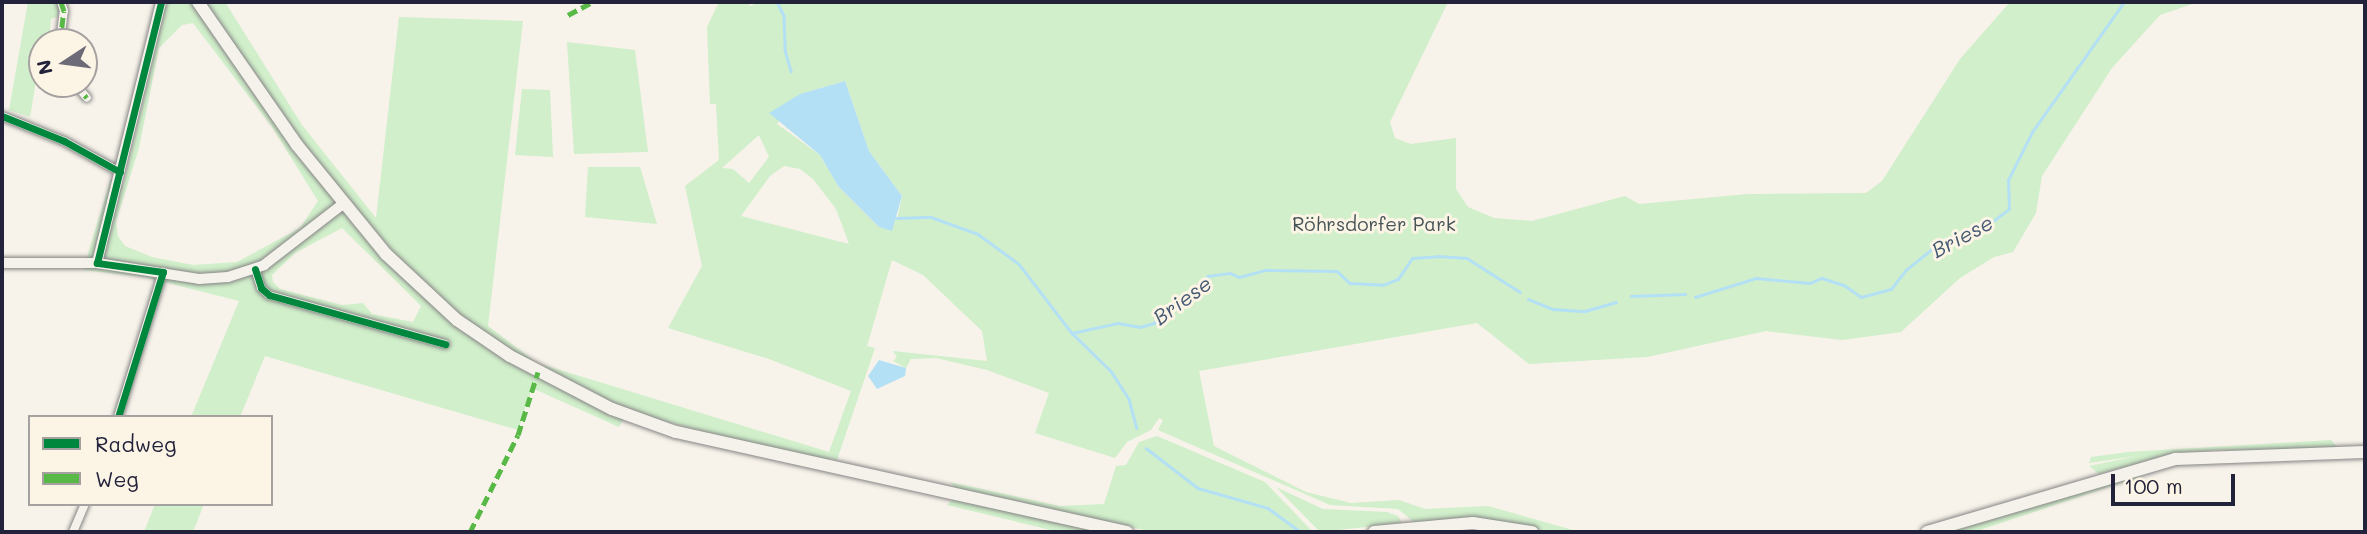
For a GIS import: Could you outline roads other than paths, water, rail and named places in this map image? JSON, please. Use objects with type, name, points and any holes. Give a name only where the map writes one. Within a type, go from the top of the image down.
[{"type":"main road","points":[[198,2],[342,204],[402,270],[467,327],[510,356],[612,409],[746,450],[1127,532]]},
{"type":"main road","points":[[1927,532],[2175,459],[2365,452]]},
{"type":"main road","points":[[1374,532],[1473,523],[1532,532]]},
{"type":"street","points":[[61,2],[64,11],[62,28]]},
{"type":"street","points":[[97,263],[161,2]]},
{"type":"street","points":[[2,116],[64,141],[120,172]]},
{"type":"street","points":[[2,263],[97,263],[213,279],[255,269],[342,204]]},
{"type":"street","points":[[255,269],[261,288],[269,295],[445,344]]},
{"type":"street","points":[[119,415],[163,272]]},
{"type":"street","points":[[74,532],[84,506]]},
{"type":"water","points":[[845,81],[869,151],[902,196],[892,231],[879,227],[838,186],[820,155],[769,113],[800,94]]},
{"type":"water","points":[[879,360],[906,368],[905,376],[877,389],[868,376]]},
{"type":"waterway","name":"Briese","points":[[777,2],[784,16],[785,50],[791,71]]},
{"type":"waterway","name":"Briese","points":[[1695,297],[1756,278],[1810,283],[1822,278],[1844,285],[1861,297],[1891,289],[1906,270],[1943,240],[1985,227],[2009,209],[2008,180],[2032,132],[2124,2]]},
{"type":"waterway","name":"Briese","points":[[896,218],[931,217],[978,234],[1019,264],[1072,333],[1118,323],[1140,327],[1154,323],[1208,276],[1230,273],[1239,277],[1266,270],[1337,271],[1350,283],[1383,285],[1398,279],[1412,258],[1438,256],[1467,258],[1520,292]]},
{"type":"waterway","name":"Briese","points":[[1631,296],[1685,294]]},
{"type":"waterway","name":"Briese","points":[[1528,299],[1553,309],[1585,311],[1616,302]]},
{"type":"waterway","points":[[1072,333],[1111,371],[1129,399],[1137,428]]},
{"type":"waterway","points":[[1146,448],[1198,488],[1268,508],[1301,532]]},
{"type":"park label","name":"Röhrsdorfer Park","points":[[1374,224]]}]
